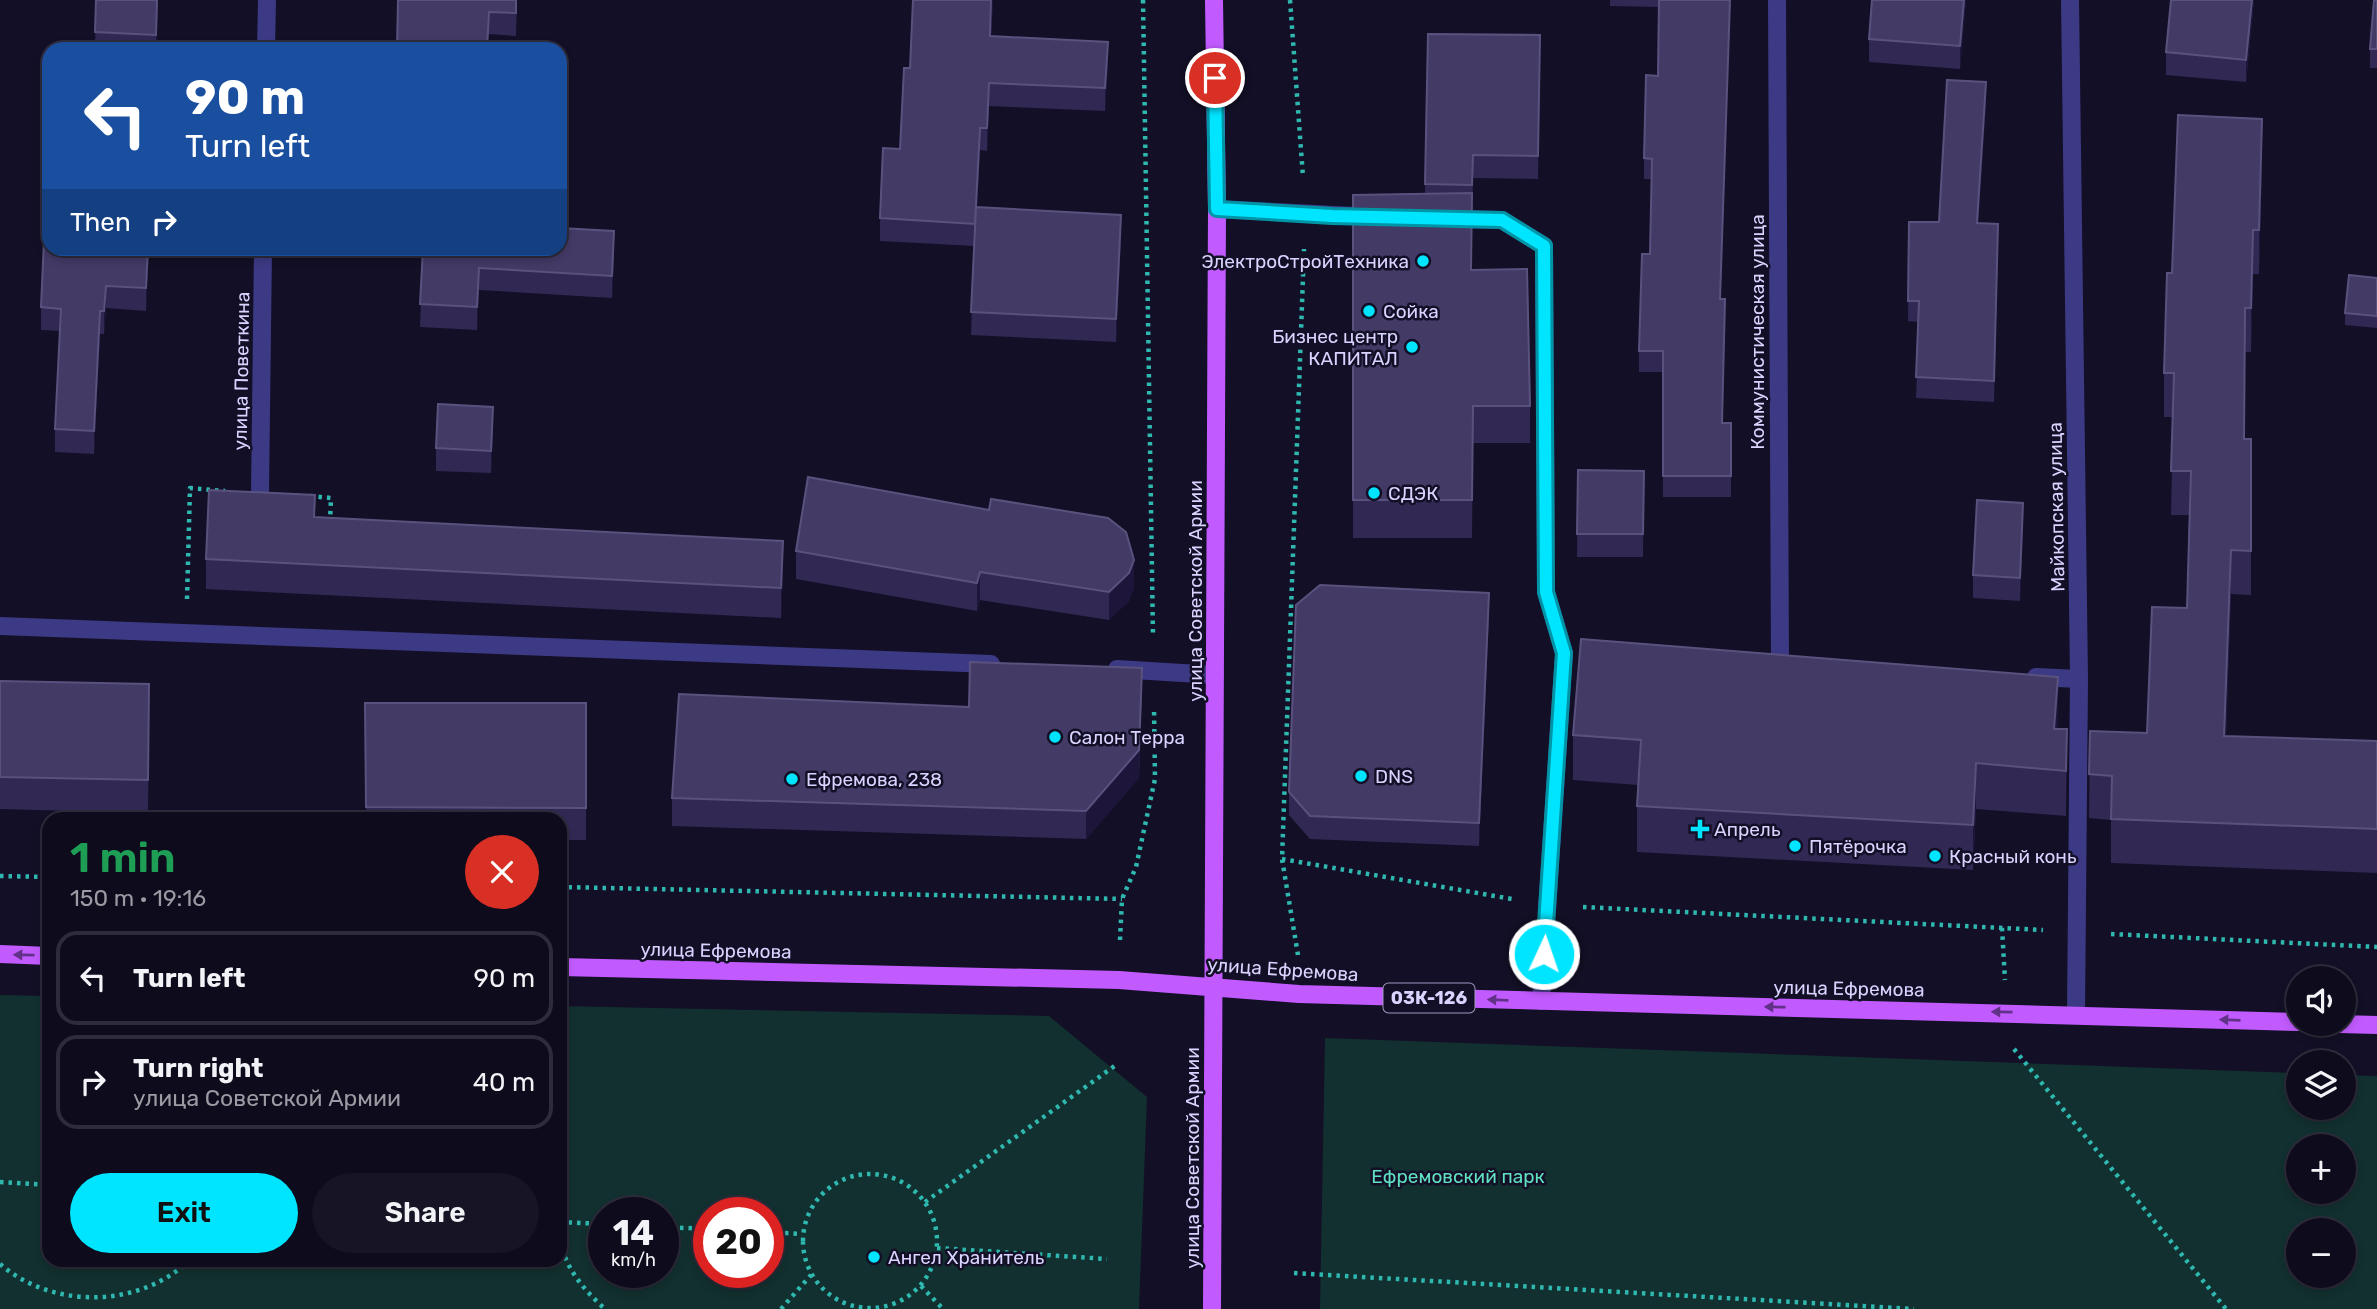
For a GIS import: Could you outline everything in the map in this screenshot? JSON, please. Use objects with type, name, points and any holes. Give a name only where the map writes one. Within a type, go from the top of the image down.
[{"type":"main road","name":"улица Советской Армии","points":[[1212,1309],[1217,209],[1214,0]]},
{"type":"main road","points":[[0,954],[42,956]]},
{"type":"main road","name":"улица Ефремова","points":[[567,967],[1214,985],[1299,994],[1541,1002],[2286,1022]]},
{"type":"main road","points":[[2356,1024],[2377,1025]]},
{"type":"street","points":[[266,42],[267,0]]},
{"type":"street","name":"Коммунистическая улица","points":[[1777,0],[1780,664]]},
{"type":"street","name":"Майкопская улица","points":[[2070,0],[2079,679],[2076,1014]]},
{"type":"street","points":[[1217,209],[1398,218]]},
{"type":"street","points":[[1424,218],[1502,220],[1544,246],[1546,592],[1571,653],[1547,905],[1541,1002]]},
{"type":"street","name":"улица Поветкина","points":[[260,493],[263,256]]},
{"type":"street","points":[[0,626],[1016,664]]},
{"type":"street","points":[[1098,668],[1215,675]]},
{"type":"street","points":[[2011,675],[2079,679]]},
{"type":"path","points":[[1120,940],[1122,899],[1136,867],[1155,779],[1143,0]]},
{"type":"path","points":[[1290,0],[1306,215],[1282,859],[1298,955]]},
{"type":"path","points":[[186,633],[190,488],[331,498],[330,525]]},
{"type":"path","points":[[1282,859],[1547,905],[2377,947]]},
{"type":"path","points":[[0,876],[42,877]]},
{"type":"path","points":[[567,887],[1122,899]]},
{"type":"path","points":[[2002,928],[2005,985]]},
{"type":"path","points":[[2007,1040],[2225,1309]]},
{"type":"path","points":[[925,1202],[1116,1065]]},
{"type":"path","points":[[864,1173],[888,1176],[909,1186],[925,1202],[935,1224],[937,1248],[932,1268],[921,1286],[905,1300],[884,1308],[863,1309],[842,1304],[825,1292],[811,1275],[803,1255],[802,1234],[809,1212],[822,1192],[841,1179],[864,1173]]},
{"type":"path","points":[[0,1182],[42,1185]]},
{"type":"path","points":[[567,1222],[588,1223]]},
{"type":"path","points":[[784,1233],[802,1234]]},
{"type":"path","points":[[937,1248],[1107,1259]]},
{"type":"path","points":[[567,1261],[570,1270],[589,1295],[605,1309]]},
{"type":"path","points":[[0,1264],[14,1277],[41,1291],[68,1300],[95,1301],[131,1294],[164,1281],[181,1267]]},
{"type":"path","points":[[1294,1273],[1913,1309]]},
{"type":"path","points":[[781,1309],[811,1275]]},
{"type":"path","points":[[921,1286],[943,1309]]},
{"type":"green space","points":[[0,995],[42,996],[42,1267],[567,1267],[567,1006],[1049,1016],[1147,1097],[1139,1309],[0,1309]]},
{"type":"green space","name":"Ефремовский парк","points":[[1325,1038],[2286,1073],[2286,1120],[2356,1120],[2356,1075],[2377,1076],[2377,1309],[1320,1309]]},
{"type":"building","points":[[96,0],[157,0],[156,35],[95,32]]},
{"type":"building","points":[[398,0],[516,0],[516,13],[489,12],[487,42],[397,42]]},
{"type":"building","points":[[913,0],[991,0],[990,36],[1108,42],[1105,88],[989,83],[987,128],[980,128],[975,224],[880,218],[883,148],[900,149],[904,68],[910,68]]},
{"type":"building","points":[[1659,0],[1730,0],[1720,299],[1725,299],[1722,423],[1731,423],[1731,476],[1663,476],[1663,351],[1639,351],[1642,254],[1650,254],[1652,159],[1644,158],[1646,75],[1658,76]]},
{"type":"building","points":[[1872,0],[1964,0],[1960,46],[1869,39]]},
{"type":"building","points":[[2171,0],[2252,0],[2246,60],[2166,52]]},
{"type":"building","points":[[2374,0],[2377,0],[2377,49],[2370,49]]},
{"type":"building","points":[[1428,34],[1540,35],[1538,156],[1473,155],[1472,185],[1425,184]]},
{"type":"building","points":[[1947,80],[1986,82],[1977,223],[1998,224],[1994,381],[1916,377],[1919,301],[1908,301],[1909,222],[1939,222]]},
{"type":"building","points":[[2178,115],[2262,119],[2259,230],[2253,230],[2251,308],[2245,308],[2244,439],[2251,439],[2251,551],[2231,550],[2224,736],[2377,741],[2377,829],[2111,819],[2112,776],[2089,774],[2090,731],[2147,733],[2152,607],[2187,608],[2191,471],[2171,471],[2174,373],[2164,373],[2167,273],[2172,273]]},
{"type":"building","name":"Бизнес центр КАПИТАЛ","points":[[1472,193],[1471,270],[1527,269],[1530,406],[1473,406],[1472,500],[1353,500],[1353,195]]},
{"type":"building","points":[[976,207],[1121,215],[1116,319],[971,312]]},
{"type":"building","points":[[567,228],[614,231],[612,276],[479,268],[477,307],[420,304],[423,256],[567,256]]},
{"type":"building","points":[[43,256],[148,256],[146,288],[106,286],[104,311],[100,311],[94,431],[55,429],[61,309],[41,307]]},
{"type":"building","points":[[2349,275],[2377,278],[2377,316],[2345,313]]},
{"type":"building","points":[[438,404],[493,407],[491,451],[436,448]]},
{"type":"building","points":[[1578,470],[1644,471],[1643,534],[1577,534]]},
{"type":"building","points":[[808,477],[989,510],[991,499],[1108,518],[1126,532],[1134,560],[1129,573],[1109,592],[980,572],[977,583],[796,551]]},
{"type":"building","points":[[209,490],[315,495],[314,517],[783,541],[781,588],[206,559]]},
{"type":"building","points":[[1977,500],[2023,503],[2020,578],[1973,575]]},
{"type":"building","points":[[1320,585],[1489,593],[1479,823],[1310,816],[1289,792],[1296,605]]},
{"type":"building","points":[[1581,639],[2058,677],[2054,729],[2067,729],[2066,771],[1976,763],[1973,825],[1637,806],[1641,740],[1573,735]]},
{"type":"building","points":[[970,662],[1142,668],[1139,750],[1086,811],[672,798],[679,694],[969,707]]},
{"type":"building","points":[[0,681],[149,684],[148,780],[0,777]]},
{"type":"building","points":[[365,703],[586,703],[586,808],[366,807]]},
{"type":"place","name":"ЭлектроСтройТехника","points":[[1423,261]]},
{"type":"place","name":"Сойка","points":[[1369,311]]},
{"type":"place","name":"Бизнес центр КАПИТАЛ","points":[[1412,347]]},
{"type":"place","name":"СДЭК","points":[[1374,493]]},
{"type":"place","name":"Салон Терра","points":[[1055,737]]},
{"type":"place","name":"DNS","points":[[1361,776]]},
{"type":"place","name":"Ефремова, 238","points":[[792,779]]},
{"type":"place","name":"Апрель","points":[[1700,829]]},
{"type":"place","name":"Пятёрочка","points":[[1795,846]]},
{"type":"place","name":"Красный конь","points":[[1935,856]]},
{"type":"place","name":"Ангел Хранитель","points":[[874,1257]]},
{"type":"route","points":[[1215,78],[1217,209],[1332,216],[1502,220],[1544,246],[1546,592],[1564,653],[1544,954]]}]
